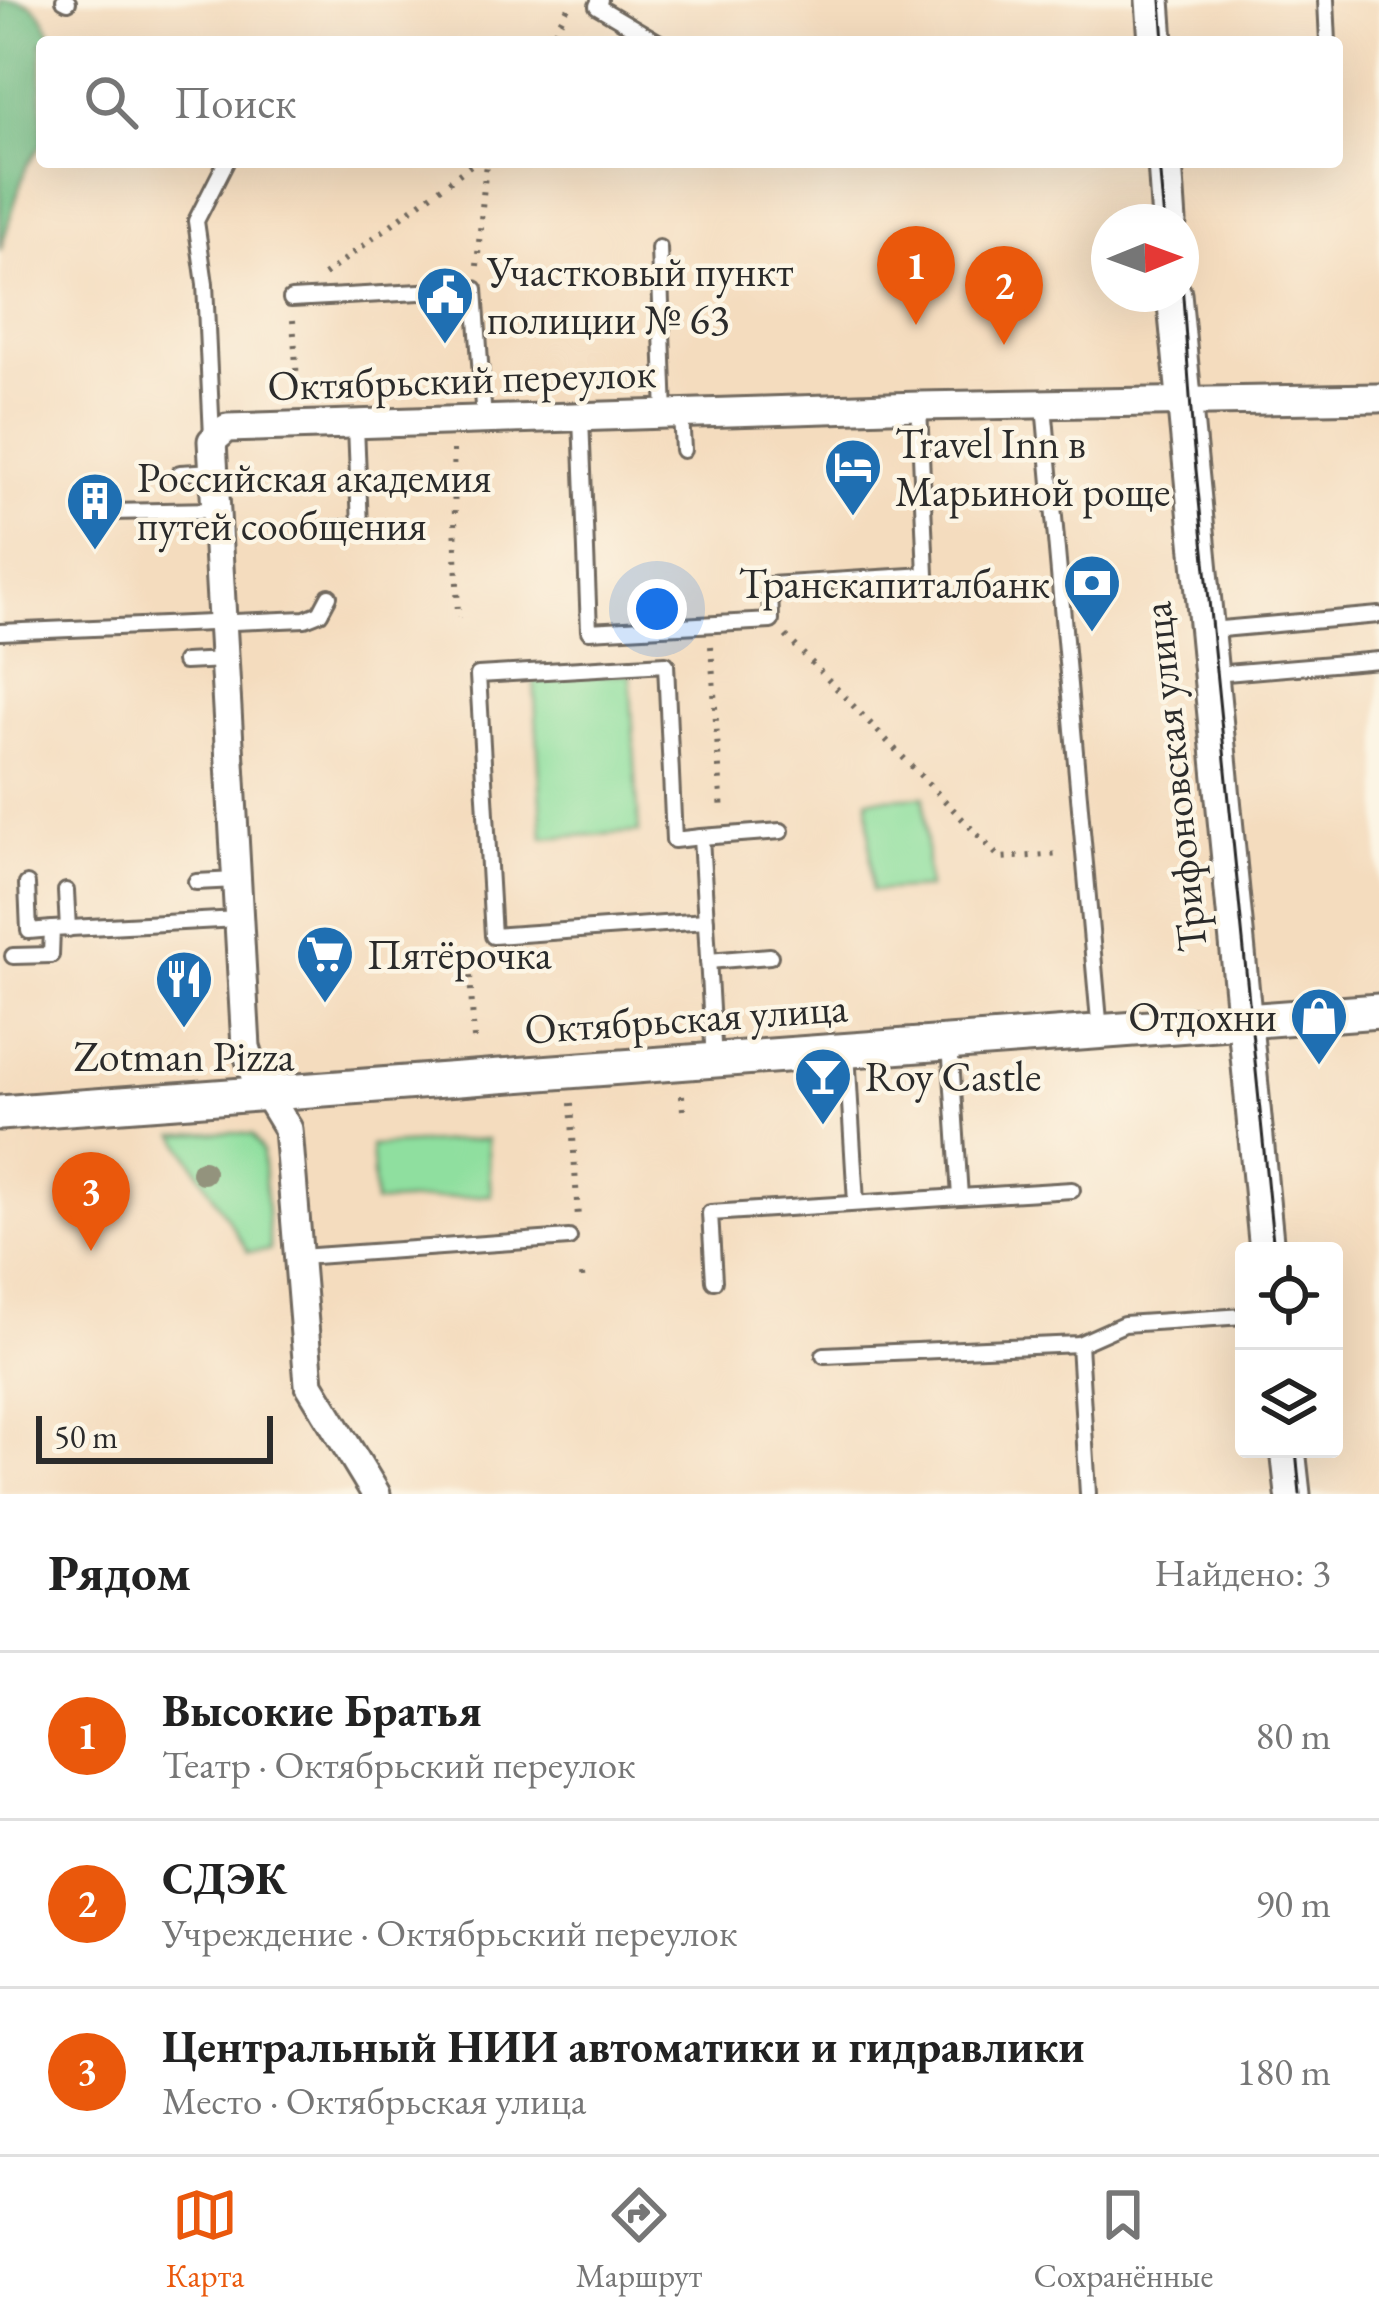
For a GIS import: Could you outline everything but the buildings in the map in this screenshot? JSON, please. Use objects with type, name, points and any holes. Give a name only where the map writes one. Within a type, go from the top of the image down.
[{"type":"street","points":[[1153,0],[1156,36]]},
{"type":"street","points":[[1165,168],[1168,204]]},
{"type":"street","name":"Трифоновская улица","points":[[1175,312],[1266,1242]]},
{"type":"street","name":"Октябрьский переулок","points":[[212,441],[227,428],[919,406],[1379,398]]},
{"type":"street","points":[[212,441],[246,1047],[288,1129],[309,1384],[376,1494]]},
{"type":"street","name":"Октябрьская улица","points":[[0,1113],[1379,1011]]},
{"type":"street","points":[[1289,1458],[1293,1494]]},
{"type":"lane","points":[[601,0],[597,6],[648,36]]},
{"type":"lane","points":[[1326,0],[1328,36]]},
{"type":"lane","points":[[212,441],[205,284],[196,220],[223,168]]},
{"type":"lane","points":[[658,248],[673,414],[683,450]]},
{"type":"lane","points":[[291,299],[475,289],[484,421]]},
{"type":"lane","points":[[1044,404],[1100,1032]]},
{"type":"lane","points":[[581,417],[590,632],[771,621],[770,585],[926,575],[919,406]]},
{"type":"lane","points":[[311,530],[360,527],[356,426]]},
{"type":"lane","points":[[181,473],[214,471]]},
{"type":"lane","points":[[109,512],[216,510]]},
{"type":"lane","points":[[0,632],[305,619],[320,614],[329,596]]},
{"type":"lane","points":[[1204,631],[1379,615]]},
{"type":"lane","points":[[184,662],[224,660]]},
{"type":"lane","points":[[1209,674],[1379,660]]},
{"type":"lane","points":[[706,921],[494,935],[478,675],[666,664],[674,840],[781,831]]},
{"type":"lane","points":[[701,838],[714,1061]]},
{"type":"lane","points":[[196,882],[236,880]]},
{"type":"lane","points":[[28,884],[29,931],[238,919]]},
{"type":"lane","points":[[13,956],[51,955],[66,891]]},
{"type":"lane","points":[[708,961],[770,956]]},
{"type":"lane","points":[[950,1043],[960,1197]]},
{"type":"lane","points":[[847,1051],[856,1203]]},
{"type":"lane","points":[[714,1281],[710,1213],[1072,1190]]},
{"type":"lane","points":[[300,1257],[569,1238]]},
{"type":"lane","points":[[824,1355],[1079,1345],[1124,1324],[1235,1317]]},
{"type":"lane","points":[[1079,1345],[1088,1494]]},
{"type":"path","points":[[552,36],[572,0]]},
{"type":"path","points":[[298,400],[291,299],[467,168]]},
{"type":"path","points":[[475,289],[485,168]]},
{"type":"path","points":[[453,450],[458,618]]},
{"type":"path","points":[[769,638],[788,636],[1000,858],[1084,853]]},
{"type":"path","points":[[691,644],[730,641]]},
{"type":"path","points":[[711,643],[723,835]]},
{"type":"path","points":[[473,1039],[470,975],[484,940]]},
{"type":"path","points":[[682,1095],[682,1112]]},
{"type":"path","points":[[571,1103],[578,1220]]},
{"type":"green space","points":[[0,0],[31,5],[52,36],[36,36],[36,152],[26,167],[0,251]]},
{"type":"green space","points":[[630,673],[639,832],[543,838],[534,679]]},
{"type":"green space","points":[[924,796],[928,888],[872,891],[868,799]]},
{"type":"green space","points":[[176,1135],[252,1135],[262,1150],[270,1250],[248,1252]]},
{"type":"green space","points":[[487,1139],[491,1195],[375,1203],[371,1146]]},
{"type":"tram line","points":[[1161,0],[1164,36]]},
{"type":"tram line","points":[[1160,168],[1162,204]]},
{"type":"tram line","points":[[1184,312],[1273,1242]]},
{"type":"tram line","points":[[1297,1458],[1300,1494]]},
{"type":"place","name":"Высокие Братья","points":[[916,325]]},
{"type":"place","name":"СДЭК","points":[[1004,345]]},
{"type":"place","name":"Участковый пункт полиции № 63","points":[[445,346]]},
{"type":"place","name":"Travel Inn в Марьиной роще","points":[[853,518]]},
{"type":"place","name":"Российская академия путей сообщения","points":[[95,552]]},
{"type":"place","name":"Транскапиталбанк","points":[[1092,634]]},
{"type":"place","name":"Пятёрочка","points":[[325,1005]]},
{"type":"place","name":"Zotman Pizza","points":[[184,1030]]},
{"type":"place","name":"Отдохни","points":[[1319,1067]]},
{"type":"place","name":"Roy Castle","points":[[823,1127]]},
{"type":"place","name":"Центральный НИИ автоматики и гидравлики","points":[[91,1251]]}]
